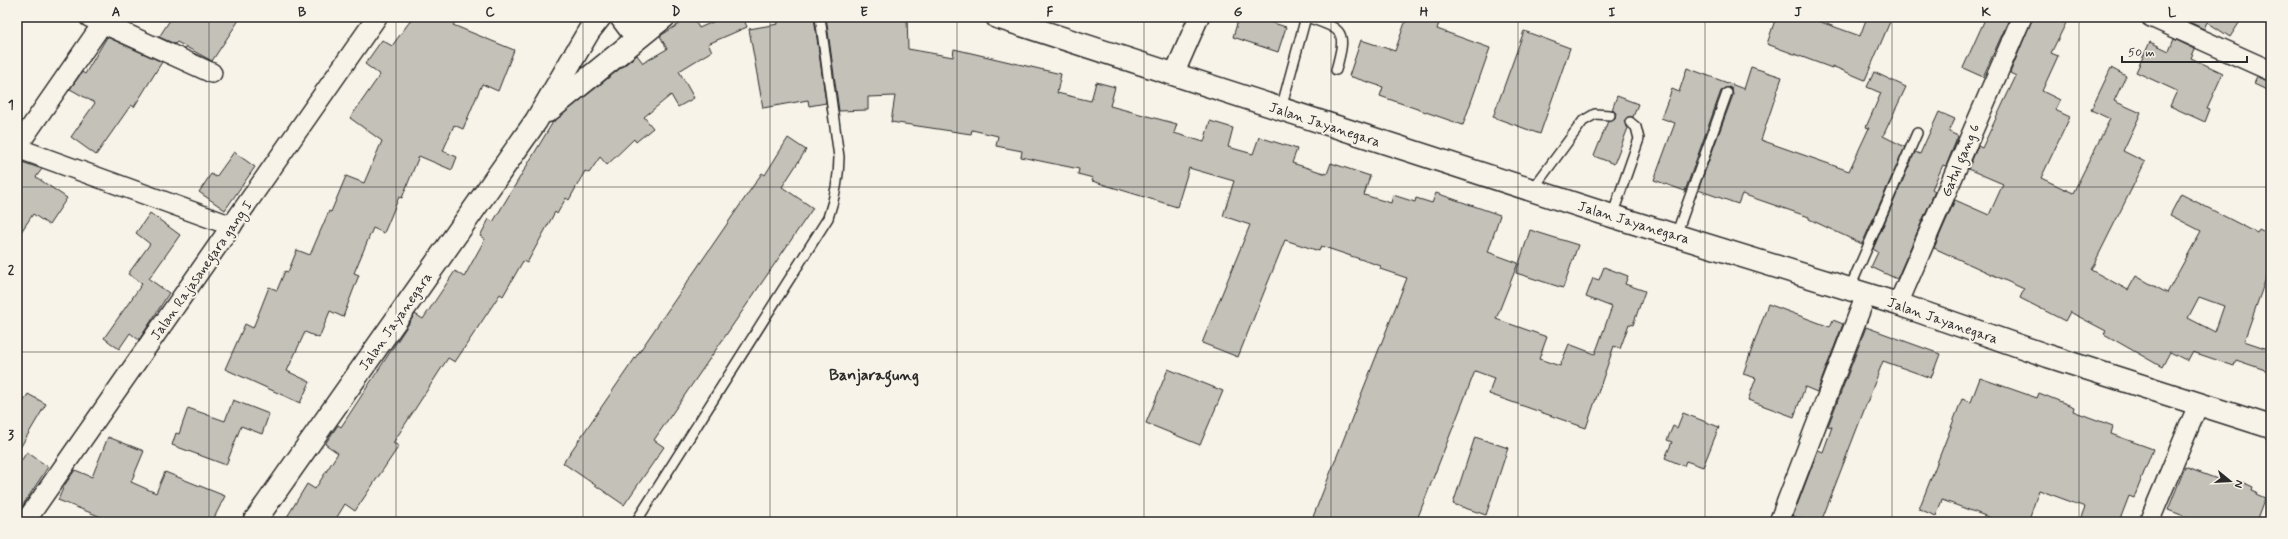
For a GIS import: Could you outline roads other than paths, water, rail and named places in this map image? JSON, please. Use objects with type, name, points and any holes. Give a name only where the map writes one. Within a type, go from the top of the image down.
[{"type":"main road","name":"Jalan Jayanegara","points":[[254,522],[536,121],[589,31],[600,17]]},
{"type":"main road","points":[[621,17],[630,29],[644,32]]},
{"type":"main road","name":"Jalan Jayanegara","points":[[536,121],[664,17]]},
{"type":"main road","name":"Jalan Jayanegara","points":[[997,17],[1612,216],[1898,304],[2048,356],[2271,427]]},
{"type":"street","name":"Jalan Rajasanegara gang I","points":[[25,522],[377,17]]},
{"type":"street","points":[[1174,74],[1199,17]]},
{"type":"street","name":"Gatul gang 6","points":[[1898,304],[2022,17]]},
{"type":"street","points":[[2151,17],[2271,71]]},
{"type":"street","points":[[212,73],[100,19],[17,147],[232,226]]},
{"type":"street","points":[[1779,522],[1857,292]]},
{"type":"street","points":[[2149,522],[2199,403]]},
{"type":"lane","points":[[636,522],[828,218],[835,199],[839,178],[839,157],[820,17]]},
{"type":"lane","points":[[1280,109],[1307,17],[1334,27],[1340,32],[1342,41],[1336,70]]},
{"type":"lane","points":[[1676,235],[1727,93]]},
{"type":"lane","points":[[1532,190],[1583,121],[1595,114],[1610,115]]},
{"type":"lane","points":[[1612,216],[1639,140],[1636,127],[1630,122]]},
{"type":"lane","points":[[1857,292],[1917,133]]},
{"type":"district","name":"Banjaragung","points":[[874,374]]}]
